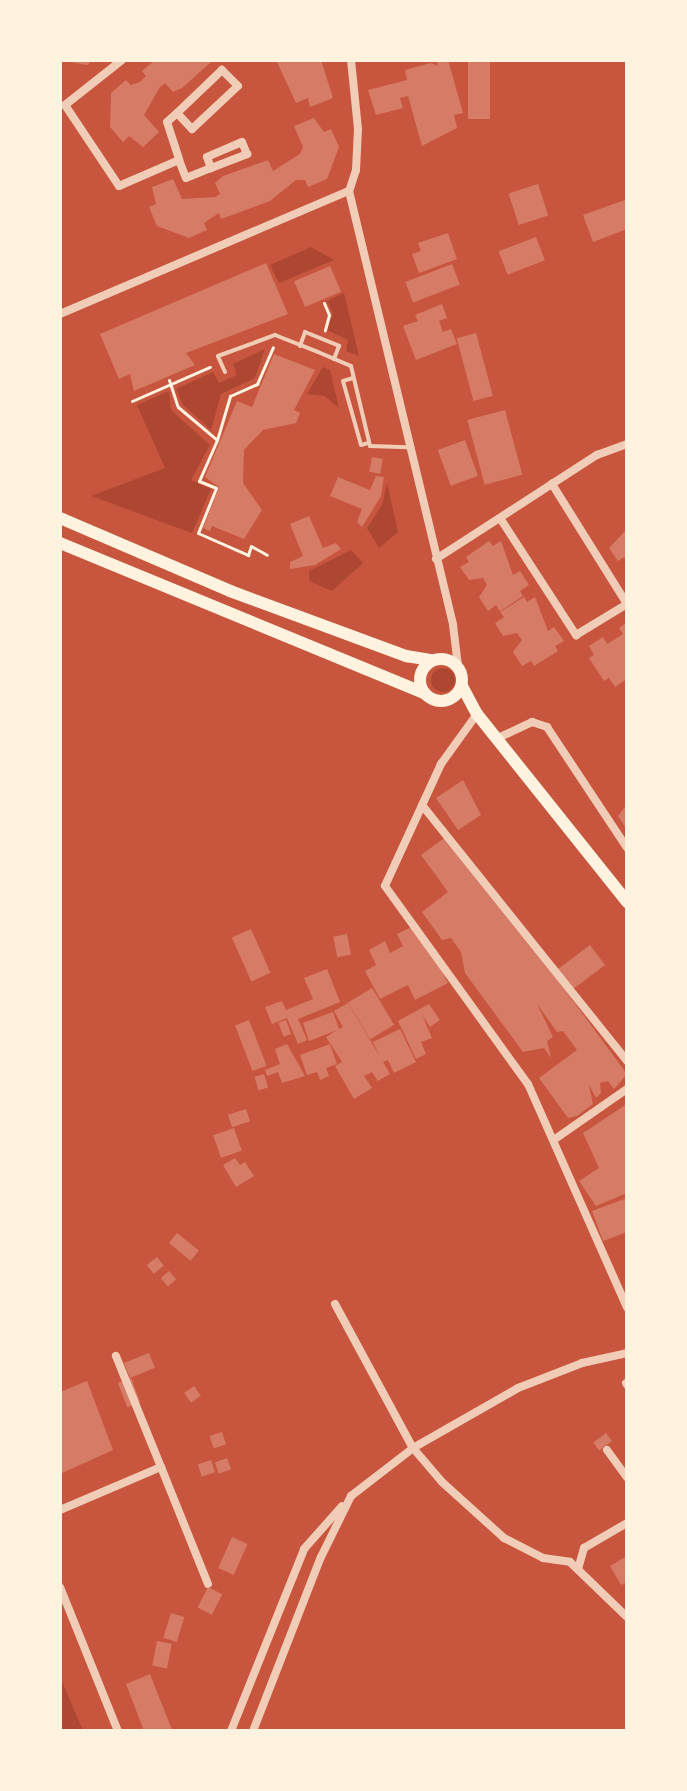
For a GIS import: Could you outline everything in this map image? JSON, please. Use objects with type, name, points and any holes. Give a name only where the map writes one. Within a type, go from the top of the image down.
[{"type":"main road","points":[[60,518],[230,591],[406,656],[446,659],[458,666],[462,686],[477,714],[627,902]]},
{"type":"main road","points":[[60,543],[477,714]]},
{"type":"main road","points":[[424,693],[420,675],[432,660]]},
{"type":"main road","points":[[447,701],[462,686]]},
{"type":"street","points":[[122,60],[62,102],[119,186],[179,160]]},
{"type":"street","points":[[351,60],[358,129],[356,170],[349,191],[436,559],[458,666]]},
{"type":"street","points":[[177,113],[192,129],[238,86],[222,70],[167,122],[186,178],[247,154],[242,142],[207,157],[211,168]]},
{"type":"street","points":[[60,314],[349,191]]},
{"type":"street","points":[[436,559],[597,455],[627,444]]},
{"type":"street","points":[[500,518],[576,635],[627,604],[552,484]]},
{"type":"street","points":[[477,714],[441,764],[385,886],[519,1069],[555,1139],[627,1307]]},
{"type":"street","points":[[498,738],[532,722],[547,727],[627,848]]},
{"type":"street","points":[[422,805],[627,1061]]},
{"type":"street","points":[[555,1139],[627,1089]]},
{"type":"street","points":[[335,1304],[413,1448],[504,1538],[578,1569],[626,1614]]},
{"type":"street","points":[[231,1731],[304,1549],[351,1496],[413,1448],[518,1388],[582,1363],[627,1353]]},
{"type":"street","points":[[116,1356],[208,1584]]},
{"type":"street","points":[[607,1450],[627,1478]]},
{"type":"street","points":[[60,1510],[161,1467]]},
{"type":"street","points":[[253,1731],[321,1557],[351,1496]]},
{"type":"street","points":[[578,1569],[584,1548],[627,1523]]},
{"type":"street","points":[[60,1587],[118,1731]]},
{"type":"lane","points":[[300,346],[305,332],[339,346],[334,359]]},
{"type":"lane","points":[[225,372],[218,356],[278,336],[351,366],[370,443]]},
{"type":"lane","points":[[353,378],[343,381],[361,445],[408,447]]},
{"type":"path","points":[[267,555],[251,546],[248,555],[198,533],[216,488],[199,481],[217,440],[230,396],[257,384],[278,336]]},
{"type":"path","points":[[132,401],[221,362]]},
{"type":"path","points":[[170,382],[178,407],[217,440]]},
{"type":"shaded area","points":[[311,247],[334,260],[279,283],[270,265]]},
{"type":"shaded area","points":[[344,293],[359,356],[346,351],[348,340],[327,330],[333,314],[327,301]]},
{"type":"shaded area","points":[[265,349],[255,378],[221,394],[211,430],[183,405],[176,389],[213,372],[219,383],[237,375],[233,364]]},
{"type":"shaded area","points":[[323,367],[330,370],[339,408],[325,396],[307,394]]},
{"type":"shaded area","points":[[169,391],[171,410],[210,445],[191,480],[211,489],[192,533],[91,496],[165,468],[137,405]]},
{"type":"shaded area","points":[[387,483],[398,532],[379,548],[367,528],[382,505]]},
{"type":"shaded area","points":[[351,550],[363,563],[332,591],[309,581],[309,571]]},
{"type":"shaded area","points":[[443,668],[451,672],[455,680],[451,688],[443,692],[435,688],[431,680],[435,672]]},
{"type":"shaded area","points":[[60,1677],[83,1731],[60,1731]]},
{"type":"building","points":[[60,60],[93,60],[87,65]]},
{"type":"building","points":[[155,60],[211,62],[182,88],[173,92],[165,83],[160,87],[144,115],[159,132],[143,147],[129,136],[123,142],[110,127],[111,93],[126,80],[131,85],[140,82],[146,76],[142,71]]},
{"type":"building","points":[[276,60],[321,60],[333,98],[310,107],[308,98],[296,103]]},
{"type":"building","points":[[436,60],[448,60],[463,113],[454,115],[457,128],[422,146],[408,96],[400,98],[403,108],[376,115],[368,90],[407,80],[405,70],[431,63],[438,66]]},
{"type":"building","points":[[468,60],[490,60],[490,119],[468,119]]},
{"type":"building","points":[[314,118],[324,132],[331,129],[339,147],[327,179],[308,187],[305,180],[296,180],[270,201],[221,219],[219,213],[204,223],[207,230],[189,238],[157,226],[149,207],[156,204],[152,187],[173,179],[182,199],[215,197],[220,194],[215,183],[223,176],[268,160],[273,171],[300,154],[303,147],[294,126]]},
{"type":"building","points":[[538,184],[548,215],[519,225],[509,194]]},
{"type":"building","points":[[625,200],[627,229],[593,242],[583,215]]},
{"type":"building","points":[[448,233],[457,259],[419,273],[412,254],[421,251],[418,243]]},
{"type":"building","points":[[536,237],[545,260],[508,275],[499,251]]},
{"type":"building","points":[[266,263],[288,314],[186,353],[195,365],[134,391],[130,374],[119,379],[100,334]]},
{"type":"building","points":[[452,264],[460,285],[413,302],[405,282]]},
{"type":"building","points":[[330,266],[341,292],[305,307],[294,281]]},
{"type":"building","points":[[442,304],[447,318],[439,321],[443,332],[451,329],[457,344],[416,360],[403,326],[418,321],[415,315]]},
{"type":"building","points":[[476,333],[493,396],[474,401],[457,338]]},
{"type":"building","points":[[274,354],[315,370],[294,410],[300,413],[296,423],[263,430],[244,450],[243,483],[262,510],[244,539],[212,526],[210,531],[203,528],[219,487],[205,477],[237,401],[252,407]]},
{"type":"building","points":[[505,410],[522,475],[485,485],[467,420]]},
{"type":"building","points":[[465,440],[478,476],[451,486],[438,450]]},
{"type":"building","points":[[372,457],[383,459],[380,474],[369,472]]},
{"type":"building","points":[[376,476],[384,477],[381,496],[362,527],[357,522],[362,509],[330,496],[338,477],[370,490]]},
{"type":"building","points":[[309,516],[323,548],[336,543],[341,549],[315,565],[290,569],[290,562],[303,556],[290,524]]},
{"type":"building","points":[[627,529],[627,562],[624,557],[618,561],[609,548]]},
{"type":"building","points":[[489,541],[493,546],[501,541],[513,575],[520,571],[529,585],[520,591],[523,596],[500,611],[496,605],[488,611],[479,597],[487,585],[483,578],[469,580],[460,567],[469,562],[466,557]]},
{"type":"building","points":[[524,597],[527,602],[535,597],[548,631],[554,627],[564,641],[555,646],[558,651],[534,666],[531,661],[522,666],[513,652],[522,640],[517,633],[503,636],[495,623],[504,617],[500,612]]},
{"type":"building","points":[[627,622],[627,679],[615,687],[609,678],[604,681],[589,658],[594,655],[589,646],[603,637],[607,644],[623,634],[619,628]]},
{"type":"building","points":[[463,780],[481,815],[458,830],[436,798]]},
{"type":"building","points":[[627,804],[627,830],[618,816]]},
{"type":"building","points":[[450,834],[627,1074],[614,1089],[608,1081],[600,1083],[601,1093],[596,1098],[589,1085],[593,1104],[577,1116],[568,1118],[539,1078],[577,1050],[563,1031],[557,1032],[537,1004],[553,1037],[547,1041],[551,1058],[544,1048],[523,1052],[465,973],[461,952],[451,938],[442,940],[422,912],[448,892],[421,855]]},
{"type":"building","points":[[418,924],[448,983],[415,1000],[408,985],[380,999],[365,971],[376,965],[369,950],[385,941],[390,953],[403,946],[397,934]]},
{"type":"building","points":[[251,929],[271,973],[251,981],[232,938]]},
{"type":"building","points":[[347,934],[351,955],[337,957],[333,937]]},
{"type":"building","points":[[590,945],[605,965],[573,989],[558,969]]},
{"type":"building","points":[[327,969],[340,1002],[298,1019],[307,1040],[298,1044],[287,1018],[272,1024],[265,1007],[282,1001],[286,1010],[313,999],[304,978]]},
{"type":"building","points":[[372,988],[394,1025],[370,1039],[348,1002]]},
{"type":"building","points":[[348,1003],[379,1055],[373,1042],[400,1029],[416,1062],[394,1073],[388,1060],[383,1062],[390,1074],[378,1081],[372,1072],[364,1076],[372,1088],[354,1099],[335,1066],[342,1062],[326,1037],[337,1030],[309,1041],[303,1023],[333,1012],[339,1029],[343,1027],[334,1011]]},
{"type":"building","points":[[429,1004],[440,1020],[430,1027],[422,1015],[432,1038],[421,1042],[426,1054],[416,1059],[398,1021]]},
{"type":"building","points":[[249,1020],[267,1066],[253,1071],[235,1025]]},
{"type":"building","points":[[286,1020],[291,1034],[284,1037],[278,1023]]},
{"type":"building","points":[[287,1044],[305,1076],[282,1083],[278,1072],[267,1076],[265,1070],[280,1064],[275,1049]]},
{"type":"building","points":[[330,1044],[337,1064],[326,1068],[329,1076],[320,1080],[317,1072],[307,1075],[300,1055]]},
{"type":"building","points":[[264,1074],[268,1087],[259,1090],[254,1077]]},
{"type":"building","points":[[627,1104],[627,1193],[596,1206],[579,1181],[599,1168],[583,1133]]},
{"type":"building","points":[[246,1109],[250,1121],[232,1127],[228,1115]]},
{"type":"building","points":[[234,1128],[242,1151],[221,1158],[213,1135]]},
{"type":"building","points":[[235,1158],[240,1165],[245,1162],[254,1176],[236,1187],[223,1165]]},
{"type":"building","points":[[627,1198],[627,1232],[603,1241],[592,1211]]},
{"type":"building","points":[[177,1233],[199,1251],[191,1261],[169,1243]]},
{"type":"building","points":[[157,1257],[164,1266],[154,1274],[147,1265]]},
{"type":"building","points":[[169,1271],[176,1279],[168,1287],[161,1278]]},
{"type":"building","points":[[149,1353],[155,1368],[130,1378],[124,1363]]},
{"type":"building","points":[[131,1378],[140,1402],[127,1407],[118,1383]]},
{"type":"building","points":[[87,1381],[113,1450],[60,1474],[60,1392]]},
{"type":"building","points":[[194,1386],[201,1396],[191,1403],[184,1393]]},
{"type":"building","points":[[222,1432],[226,1444],[214,1448],[210,1436]]},
{"type":"building","points":[[606,1433],[612,1441],[599,1451],[593,1443]]},
{"type":"building","points":[[227,1458],[231,1469],[219,1474],[215,1462]]},
{"type":"building","points":[[211,1460],[215,1472],[202,1477],[198,1464]]},
{"type":"building","points":[[232,1537],[248,1544],[234,1575],[218,1568]]},
{"type":"building","points":[[627,1556],[627,1582],[621,1585],[610,1566]]},
{"type":"building","points":[[208,1587],[222,1594],[212,1615],[198,1607]]},
{"type":"building","points":[[171,1613],[184,1617],[177,1642],[163,1638]]},
{"type":"building","points":[[157,1641],[172,1644],[167,1668],[152,1666]]},
{"type":"building","points":[[150,1674],[172,1730],[144,1731],[126,1684]]}]
